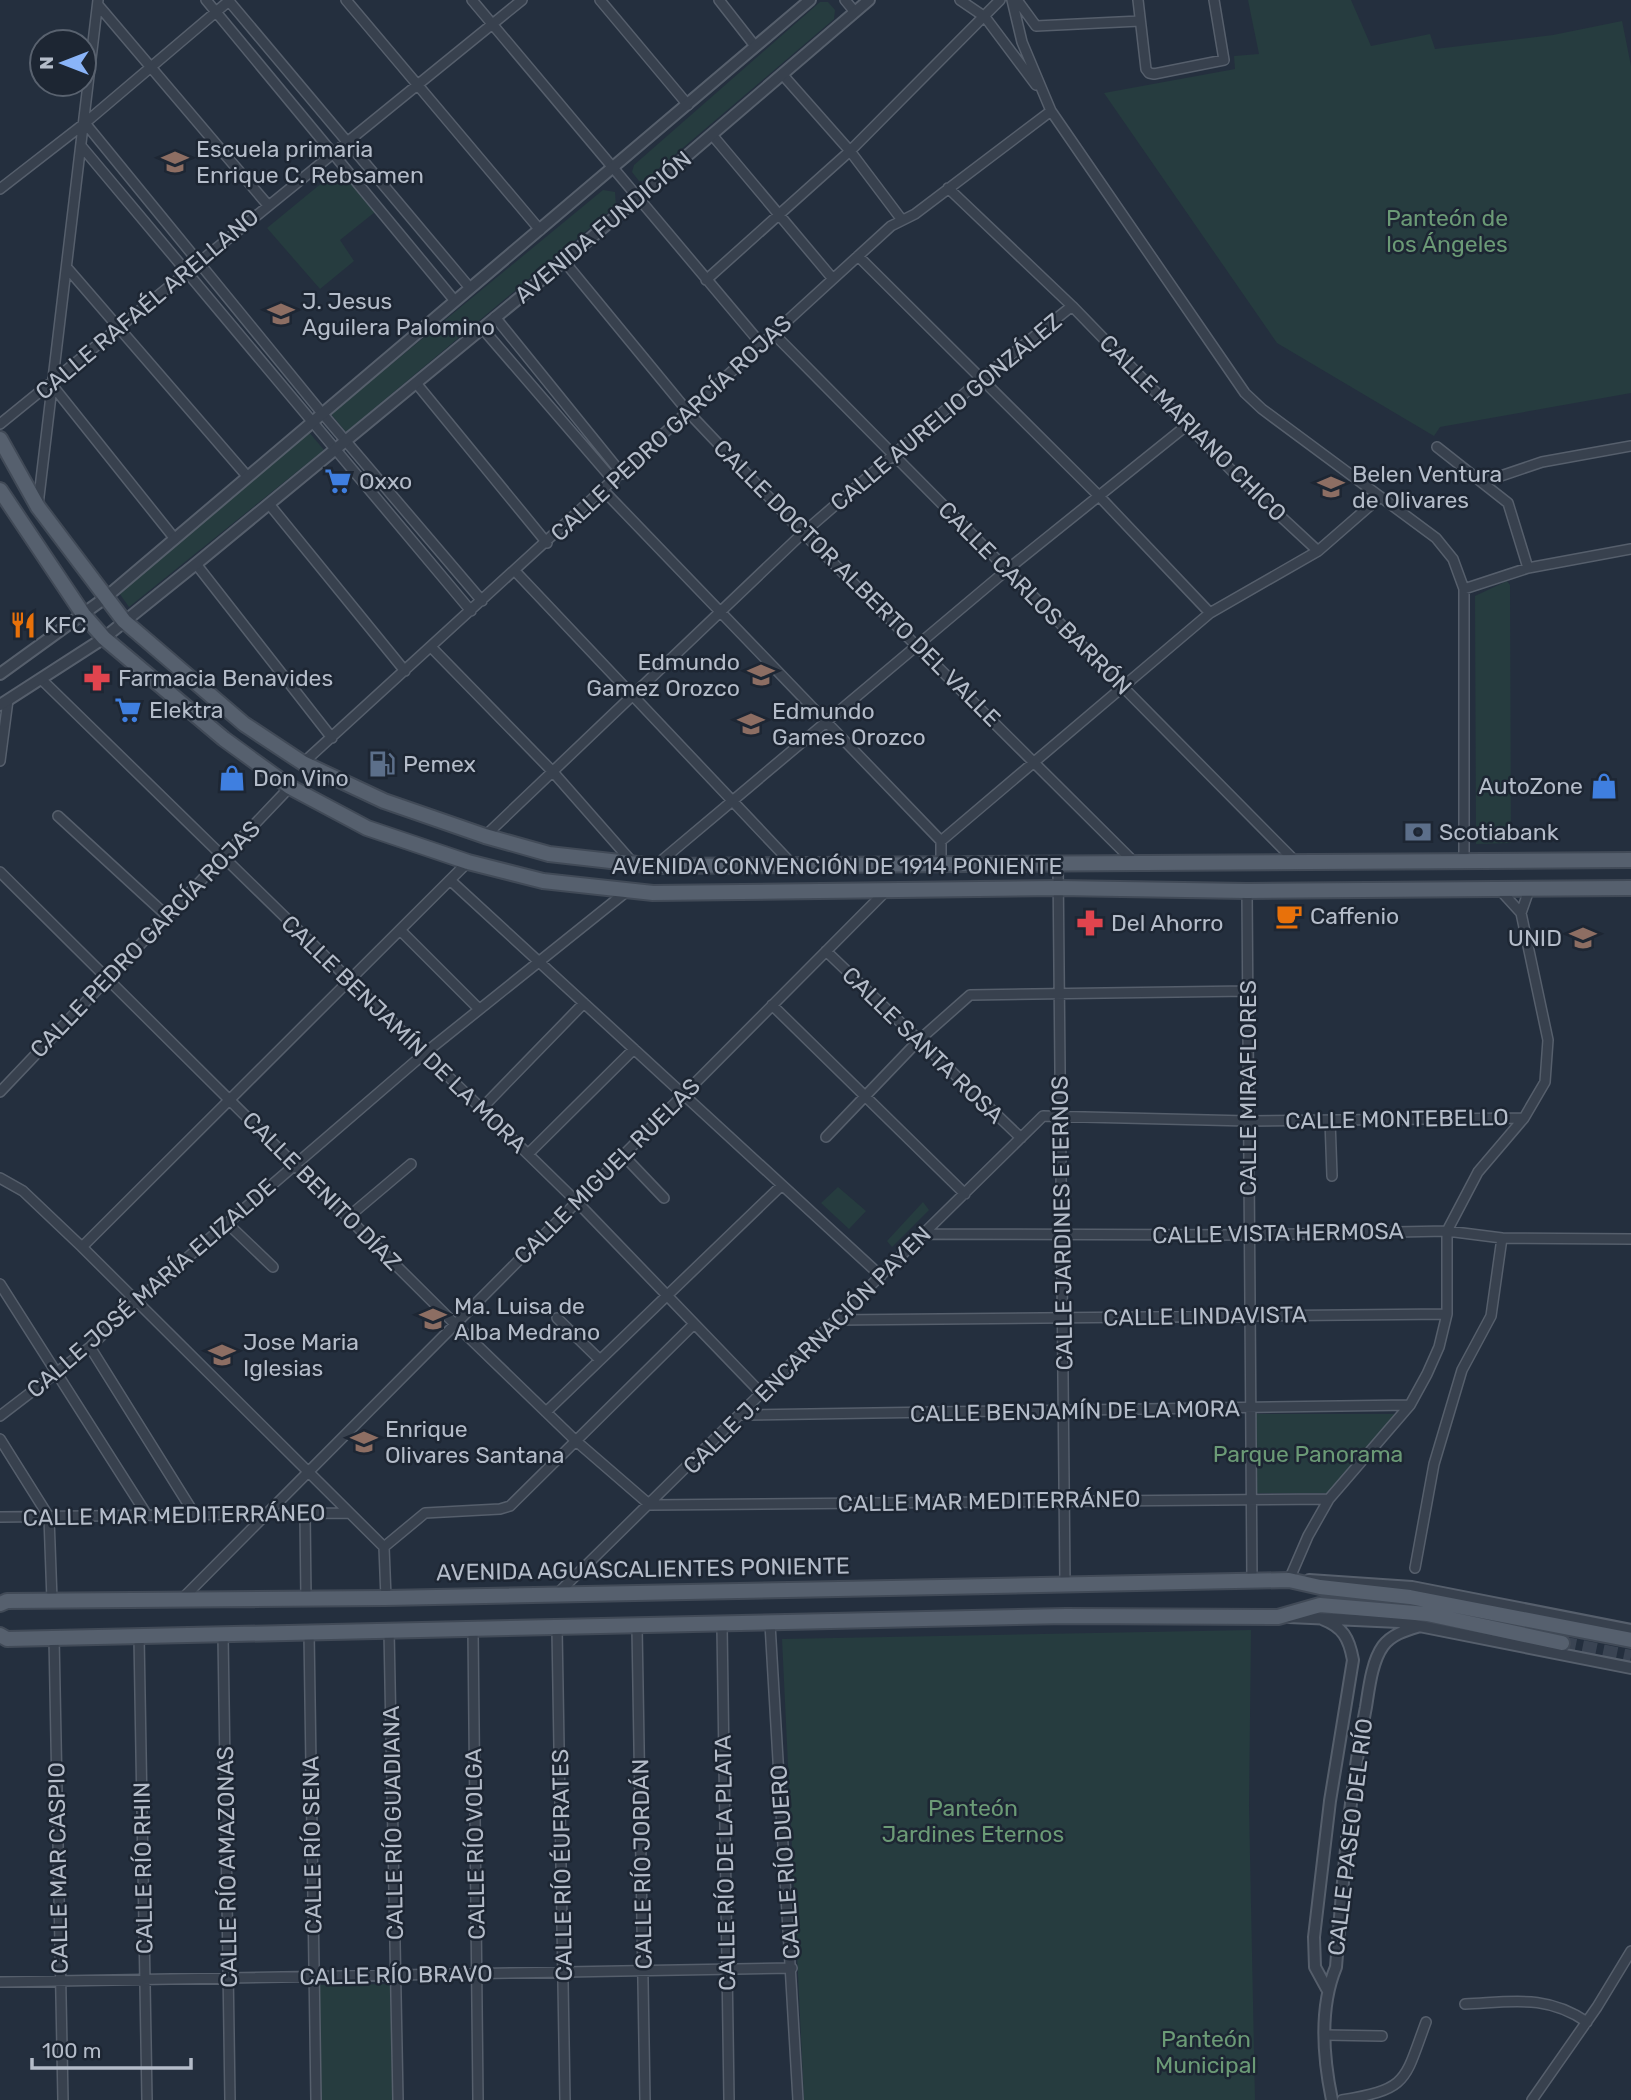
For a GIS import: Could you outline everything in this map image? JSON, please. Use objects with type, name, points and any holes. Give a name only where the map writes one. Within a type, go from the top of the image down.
[{"type":"main road","name":"AVENIDA CONVENCIÓN DE 1914 PONIENTE","points":[[0,439],[38,507],[124,621],[244,724],[303,763],[384,801],[485,836],[549,853],[655,866],[941,862],[1631,860]]},
{"type":"main road","name":"AVENIDA CONVENCIÓN DE 1914 PONIENTE","points":[[0,490],[83,614],[104,638],[224,739],[290,787],[367,828],[468,862],[544,881],[626,892],[885,892],[1058,888],[1247,891],[1631,888]]},
{"type":"main road","name":"AVENIDA AGUASCALIENTES PONIENTE","points":[[0,1604],[7,1601],[52,1600],[386,1598],[1289,1580],[1320,1587],[1410,1597],[1631,1640]]},
{"type":"main road","points":[[0,1635],[7,1639],[722,1626],[1066,1616],[1278,1616],[1320,1605],[1408,1611],[1562,1643]]},
{"type":"street","points":[[206,0],[455,301]]},
{"type":"street","points":[[0,189],[85,123],[229,0],[470,288]]},
{"type":"street","points":[[346,0],[540,230]]},
{"type":"street","points":[[472,0],[762,345]]},
{"type":"street","name":"CALLE RAFAÉL ARELLANO","points":[[0,424],[52,385],[267,204],[418,86],[522,0]]},
{"type":"street","points":[[600,0],[688,104]]},
{"type":"street","points":[[719,0],[755,46]]},
{"type":"street","name":"AVENIDA FUNDICIÓN","points":[[0,674],[105,598],[310,421],[613,169],[810,0]]},
{"type":"street","points":[[845,0],[855,12]]},
{"type":"street","name":"AVENIDA FUNDICIÓN","points":[[4,703],[104,638],[196,564],[564,261],[869,0]]},
{"type":"street","points":[[960,0],[985,17],[1043,95]]},
{"type":"street","points":[[706,280],[850,151],[1000,0]]},
{"type":"street","points":[[1012,0],[1022,42],[1051,111],[1245,393],[1448,550],[1464,589],[1464,861]]},
{"type":"street","points":[[1017,0],[1036,26],[1140,21]]},
{"type":"street","points":[[1139,0],[1149,74],[1224,60],[1214,0]]},
{"type":"street","points":[[98,3],[267,204]]},
{"type":"street","points":[[38,507],[98,3]]},
{"type":"street","points":[[782,74],[850,151],[902,220]]},
{"type":"street","name":"CALLE PEDRO GARCÍA ROJAS","points":[[303,763],[604,491],[858,256],[902,220],[1051,111]]},
{"type":"street","points":[[85,123],[197,263],[482,601]]},
{"type":"street","points":[[713,136],[833,279]]},
{"type":"street","points":[[82,147],[471,611]]},
{"type":"street","name":"CALLE MARIANO CHICO","points":[[948,188],[1072,306],[1186,426],[1318,551]]},
{"type":"street","points":[[858,256],[1098,495],[1210,613]]},
{"type":"street","name":"CALLE DOCTOR ALBERTO DEL VALLE","points":[[564,261],[689,413],[803,533],[1135,863]]},
{"type":"street","points":[[68,269],[247,476]]},
{"type":"street","name":"CALLE AURELIO GONZÁLEZ","points":[[485,836],[803,533],[980,380],[1072,306]]},
{"type":"street","points":[[495,317],[622,474]]},
{"type":"street","points":[[482,328],[614,481]]},
{"type":"street","name":"CALLE CARLOS BARRÓN","points":[[774,334],[1296,862]]},
{"type":"street","points":[[416,383],[547,542]]},
{"type":"street","points":[[52,385],[175,539]]},
{"type":"street","points":[[655,866],[1008,569],[1186,426]]},
{"type":"street","points":[[1483,482],[1542,462],[1631,446]]},
{"type":"street","points":[[1437,447],[1508,503],[1528,568]]},
{"type":"street","points":[[604,491],[941,841],[941,862]]},
{"type":"street","points":[[941,841],[1210,613],[1318,551],[1380,497]]},
{"type":"street","points":[[269,503],[405,671]]},
{"type":"street","points":[[1464,589],[1528,568],[1631,549]]},
{"type":"street","points":[[196,564],[332,737]]},
{"type":"street","points":[[515,571],[793,865]]},
{"type":"street","points":[[431,647],[553,772],[634,864]]},
{"type":"street","name":"CALLE BENJAMÍN DE LA MORA","points":[[41,679],[577,1202],[762,1394]]},
{"type":"street","points":[[0,761],[4,703]]},
{"type":"street","name":"CALLE PEDRO GARCÍA ROJAS","points":[[0,1092],[290,787]]},
{"type":"street","points":[[58,816],[166,915]]},
{"type":"street","points":[[82,1247],[350,983],[468,862]]},
{"type":"street","name":"CALLE JARDINES ETERNOS","points":[[1058,863],[1065,1583]]},
{"type":"street","name":"CALLE BENITO DÍAZ","points":[[0,872],[455,1324],[576,1441],[650,1505]]},
{"type":"street","points":[[451,881],[881,1276]]},
{"type":"street","points":[[1289,1580],[1308,1536],[1329,1499],[1410,1405],[1439,1347],[1447,1314],[1447,1231],[1478,1172],[1524,1118],[1545,1082],[1548,1040],[1521,913],[1500,890]]},
{"type":"street","points":[[1521,913],[1529,890]]},
{"type":"street","name":"CALLE MIRAFLORES","points":[[1247,891],[1252,1580]]},
{"type":"street","name":"CALLE JOSÉ MARÍA ELIZALDE","points":[[0,1416],[90,1347],[137,1301],[425,1053],[537,960],[626,892]]},
{"type":"street","name":"CALLE MIGUEL RUELAS","points":[[182,1599],[270,1514],[308,1472],[885,892]]},
{"type":"street","points":[[401,931],[478,1009]]},
{"type":"street","name":"CALLE SANTA ROSA","points":[[825,951],[1021,1138]]},
{"type":"street","points":[[826,1137],[918,1041],[970,995],[1248,991]]},
{"type":"street","points":[[482,1108],[584,1003]]},
{"type":"street","points":[[772,1005],[965,1194]]},
{"type":"street","points":[[528,1154],[634,1049]]},
{"type":"street","name":"CALLE J. ENCARNACIÓN PAYEN","points":[[556,1594],[650,1505],[1043,1116],[1060,1116]]},
{"type":"street","name":"CALLE MONTEBELLO","points":[[1060,1116],[1248,1121],[1524,1118]]},
{"type":"street","points":[[1330,1120],[1332,1176]]},
{"type":"street","points":[[623,1155],[663,1198]]},
{"type":"street","points":[[347,1218],[411,1164]]},
{"type":"street","points":[[0,1178],[23,1191],[82,1247],[384,1547],[386,1598]]},
{"type":"street","points":[[546,1412],[782,1185]]},
{"type":"street","points":[[227,1223],[273,1267]]},
{"type":"street","name":"CALLE VISTA HERMOSA","points":[[925,1234],[1250,1235],[1447,1231],[1502,1238],[1631,1239]]},
{"type":"street","points":[[1415,1568],[1434,1464],[1462,1370],[1491,1316],[1502,1238]]},
{"type":"street","points":[[0,1284],[146,1515]]},
{"type":"street","name":"CALLE LINDAVISTA","points":[[837,1320],[1447,1314]]},
{"type":"street","points":[[557,1318],[600,1360]]},
{"type":"street","points":[[384,1547],[425,1513],[500,1510],[510,1506],[693,1325]]},
{"type":"street","points":[[90,1347],[195,1515]]},
{"type":"street","name":"CALLE BENJAMÍN DE LA MORA","points":[[740,1415],[1410,1405]]},
{"type":"street","points":[[0,1438],[49,1517],[52,1600]]},
{"type":"street","name":"CALLE MAR MEDITERRÁNEO","points":[[650,1505],[1329,1499]]},
{"type":"street","points":[[305,1513],[306,1598]]},
{"type":"street","name":"CALLE MAR MEDITERRÁNEO","points":[[0,1517],[348,1513]]},
{"type":"street","name":"AVENIDA AGUASCALIENTES PONIENTE","points":[[1289,1580],[1412,1587],[1631,1630]]},
{"type":"street","points":[[1278,1616],[1368,1619],[1420,1626],[1631,1668]]},
{"type":"street","name":"CALLE PASEO DEL RÍO","points":[[1322,1619],[1339,1625],[1350,1642],[1353,1660],[1330,1801],[1314,1937],[1315,1967],[1326,1989]]},
{"type":"street","name":"CALLE RÍO DUERO","points":[[771,1624],[792,1969],[797,2100]]},
{"type":"street","name":"CALLE RÍO DE LA PLATA","points":[[722,1626],[729,2100]]},
{"type":"street","name":"CALLE PASEO DEL RÍO","points":[[1332,2100],[1325,2064],[1326,1989],[1336,1967],[1348,1816],[1369,1687],[1383,1646],[1399,1632],[1420,1626]]},
{"type":"street","name":"CALLE RÍO JORDÁN","points":[[638,1627],[645,2100]]},
{"type":"street","name":"CALLE RÍO VOLGA","points":[[473,1629],[478,2100]]},
{"type":"street","name":"CALLE RÍO ÉUFRATES","points":[[557,1629],[565,1972],[565,2100]]},
{"type":"street","name":"CALLE RÍO GUADIANA","points":[[388,1630],[398,2100]]},
{"type":"street","name":"CALLE RÍO SENA","points":[[309,1632],[316,2100]]},
{"type":"street","name":"CALLE RÍO AMAZONAS","points":[[223,1634],[230,2100]]},
{"type":"street","name":"CALLE RÍO RHIN","points":[[139,1636],[147,2100]]},
{"type":"street","name":"CALLE MAR CASPIO","points":[[54,1637],[63,2100]]},
{"type":"street","points":[[1532,2100],[1587,2022],[1631,1951]]},
{"type":"street","name":"CALLE RÍO BRAVO","points":[[0,1982],[792,1969]]},
{"type":"street","points":[[1465,2004],[1539,2001],[1572,2012],[1587,2022]]},
{"type":"street","points":[[1342,2100],[1395,2087],[1405,2077],[1426,2022]]},
{"type":"street","points":[[1325,2035],[1382,2036]]},
{"type":"green space","name":"Panteón de los Ángeles","points":[[1248,0],[1351,0],[1371,46],[1430,34],[1435,49],[1553,35],[1622,21],[1631,66],[1631,393],[1440,427],[1434,436],[1277,343],[1104,93],[1235,69],[1234,56],[1259,54]]},
{"type":"green space","points":[[820,2],[828,2],[835,10],[834,19],[644,181],[639,181],[632,172],[634,165]]},
{"type":"green space","points":[[340,168],[375,212],[340,240],[354,261],[320,289],[267,228]]},
{"type":"green space","points":[[603,190],[615,192],[616,206],[346,432],[331,414]]},
{"type":"green space","points":[[308,431],[324,450],[129,607],[117,590]]},
{"type":"green space","points":[[1507,581],[1510,585],[1511,843],[1476,844],[1475,596]]},
{"type":"green space","points":[[838,1187],[866,1211],[849,1229],[821,1203]]},
{"type":"green space","points":[[923,1202],[929,1210],[892,1247],[887,1241]]},
{"type":"green space","name":"Parque Panorama","points":[[1255,1414],[1396,1414],[1327,1493],[1254,1493]]},
{"type":"green space","name":"Panteón Jardines Eternos","points":[[1251,1630],[1249,1806],[1255,2100],[804,2100],[782,1639]]},
{"type":"green space","points":[[392,1984],[393,2100],[321,2100],[318,1985]]},
{"type":"tunnel","points":[[1562,1643],[1631,1657]]},
{"type":"place","name":"Escuela primaria Enrique C. Rebsamen","points":[[175,162]]},
{"type":"place","name":"J. Jesus Aguilera Palomino","points":[[281,314]]},
{"type":"place","name":"Oxxo","points":[[338,481]]},
{"type":"place","name":"Belen Ventura de Olivares","points":[[1331,487]]},
{"type":"place","name":"KFC","points":[[23,625]]},
{"type":"place","name":"Edmundo Gamez Orozco","points":[[761,675]]},
{"type":"place","name":"Farmacia Benavides","points":[[97,678]]},
{"type":"place","name":"Elektra","points":[[128,710]]},
{"type":"place","name":"Edmundo Games Orozco","points":[[751,724]]},
{"type":"place","name":"Pemex","points":[[382,764]]},
{"type":"place","name":"Don Vino","points":[[232,778]]},
{"type":"place","name":"AutoZone","points":[[1604,786]]},
{"type":"place","name":"Scotiabank","points":[[1418,832]]},
{"type":"place","name":"Caffenio","points":[[1289,916]]},
{"type":"place","name":"Del Ahorro","points":[[1090,923]]},
{"type":"place","name":"UNID","points":[[1583,938]]},
{"type":"place","name":"Ma. Luisa de Alba Medrano","points":[[433,1319]]},
{"type":"place","name":"Jose Maria Iglesias","points":[[222,1355]]},
{"type":"place","name":"Enrique Olivares Santana","points":[[364,1442]]},
{"type":"park label","name":"Panteón Municipal","points":[[1206,2052]]}]
